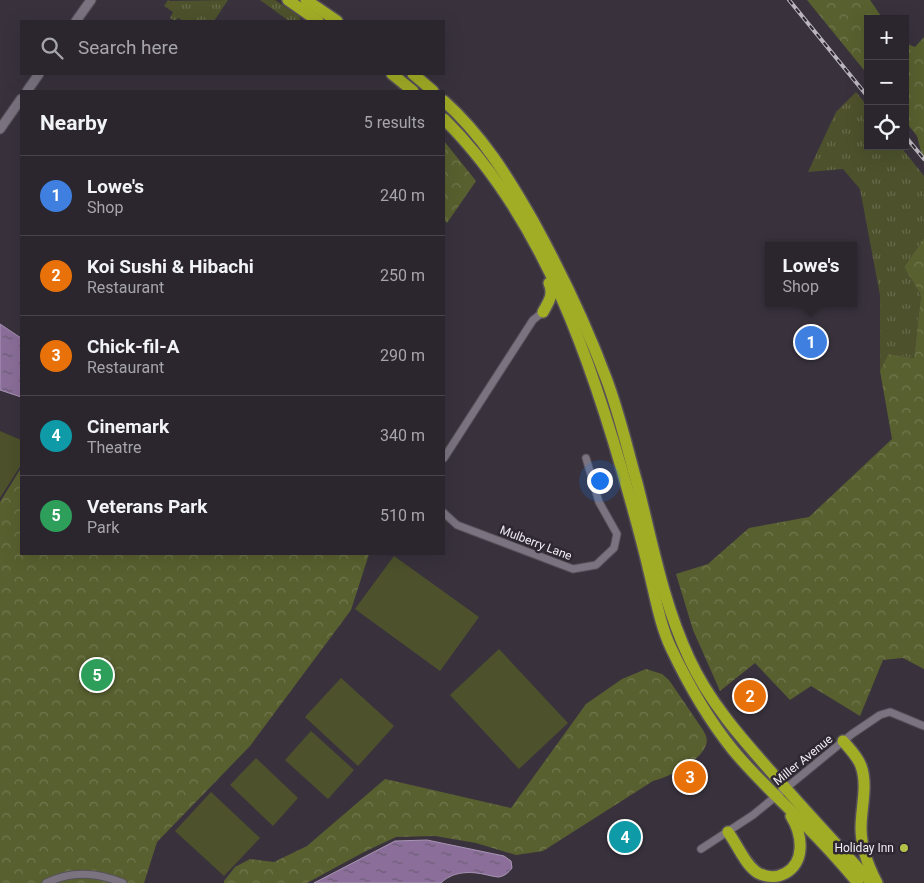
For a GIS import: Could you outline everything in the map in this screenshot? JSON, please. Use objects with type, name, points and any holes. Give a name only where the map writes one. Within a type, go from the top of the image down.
[{"type":"highway","points":[[288,0],[317,20]]},
{"type":"highway","points":[[306,0],[336,20]]},
{"type":"highway","points":[[393,75],[413,90]]},
{"type":"highway","points":[[414,75],[432,90]]},
{"type":"highway","points":[[445,102],[482,141],[499,165],[574,298],[607,379],[669,606],[680,639],[700,681],[745,744],[872,883]]},
{"type":"highway","points":[[445,120],[468,145],[504,192],[541,255],[579,339],[599,394],[624,476],[659,612],[670,645],[684,674],[706,714],[735,752],[858,883]]},
{"type":"highway","points":[[541,255],[552,290],[552,297],[543,312]]},
{"type":"highway","points":[[543,312],[550,310],[558,312],[579,339]]},
{"type":"highway","points":[[843,741],[862,768],[864,782],[862,837],[865,855],[877,883]]},
{"type":"highway","points":[[728,832],[754,870],[765,876],[772,877],[785,874],[796,865],[800,851],[798,830],[785,806]]},
{"type":"street","points":[[77,20],[91,0]]},
{"type":"street","points":[[28,90],[38,75]]},
{"type":"street","points":[[0,129],[20,100]]},
{"type":"street","points":[[445,456],[533,320],[543,312]]},
{"type":"street","name":"Mulberry Lane","points":[[445,514],[457,525],[573,569],[596,565],[614,548],[617,534],[599,502],[586,458]]},
{"type":"street","name":"Miller Avenue","points":[[701,849],[753,815],[856,730],[884,712],[894,713],[924,726]]},
{"type":"street","points":[[46,883],[66,875],[84,873],[101,875],[123,883]]},
{"type":"green space","points":[[168,0],[228,0],[215,20],[182,20],[178,18],[173,20],[170,18],[173,12],[164,6]]},
{"type":"green space","points":[[260,0],[275,0],[299,16],[301,20],[288,20]]},
{"type":"green space","points":[[807,0],[870,0],[880,15],[864,15],[864,70]]},
{"type":"green space","points":[[924,37],[924,163],[917,136],[909,126],[909,45],[915,47]]},
{"type":"green space","points":[[856,92],[864,102],[864,150],[903,150],[924,176],[924,238],[904,267],[921,295],[914,358],[888,354],[880,371],[880,295],[860,189],[843,169],[808,172],[836,112]]},
{"type":"green space","points":[[445,142],[476,181],[447,223],[445,221]]},
{"type":"green space","points":[[924,238],[924,669],[903,658],[883,660],[860,716],[811,686],[790,700],[755,663],[720,691],[693,630],[676,574],[708,564],[749,528],[809,517],[892,439],[880,371],[888,354],[914,358],[921,295],[904,267]]},
{"type":"green space","points":[[0,431],[20,440],[20,467],[0,498]]},
{"type":"green space","points":[[20,470],[20,555],[369,555],[351,610],[250,746],[157,842],[144,883],[0,883],[0,502]]},
{"type":"green space","points":[[394,556],[479,617],[440,671],[355,609]]},
{"type":"green space","points":[[499,649],[568,723],[519,769],[450,695]]},
{"type":"green space","points":[[646,669],[662,674],[669,680],[705,734],[707,743],[703,751],[683,768],[653,781],[543,851],[516,855],[476,843],[435,836],[396,837],[307,883],[224,883],[235,867],[250,859],[274,862],[307,846],[385,779],[511,808],[586,704],[622,679]]},
{"type":"green space","points":[[341,678],[394,726],[358,766],[305,717]]},
{"type":"green space","points":[[311,731],[354,770],[328,799],[285,760]]},
{"type":"green space","points":[[256,758],[298,798],[273,826],[230,785]]},
{"type":"green space","points":[[211,792],[260,838],[224,876],[175,831]]},
{"type":"water","points":[[0,324],[20,337],[20,397],[0,390]]},
{"type":"water","points":[[427,840],[504,856],[511,861],[512,868],[507,874],[499,877],[466,873],[445,879],[441,883],[314,883],[395,841]]},
{"type":"railway","points":[[789,0],[864,92]]},
{"type":"railway","points":[[909,141],[924,159]]},
{"type":"place","name":"Lowe's","points":[[811,342]]},
{"type":"place","name":"Veterans Park","points":[[97,675]]},
{"type":"place","name":"Koi Sushi & Hibachi","points":[[750,696]]},
{"type":"place","name":"Chick-fil-A","points":[[690,777]]},
{"type":"place","name":"Cinemark","points":[[625,837]]},
{"type":"place","name":"Holiday Inn","points":[[904,848]]}]
